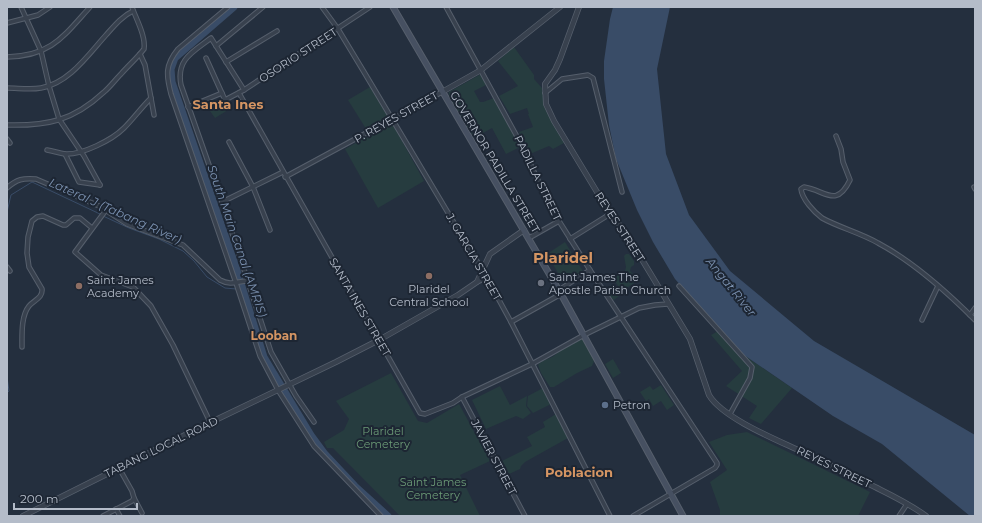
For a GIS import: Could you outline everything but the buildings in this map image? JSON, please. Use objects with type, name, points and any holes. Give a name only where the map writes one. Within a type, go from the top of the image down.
[{"type":"main road","name":"GOVERNOR PADILLA STREET","points":[[393,7],[560,292],[683,516]]},
{"type":"street","points":[[21,7],[41,51],[48,86],[59,120],[81,151],[100,185],[78,183],[65,154]]},
{"type":"street","points":[[7,23],[38,15],[50,7]]},
{"type":"street","points":[[7,57],[20,56],[41,51],[55,44],[90,7]]},
{"type":"street","points":[[228,7],[178,49],[169,63],[167,73],[171,94],[238,284],[239,292],[260,356],[278,389],[314,446],[381,516]]},
{"type":"street","points":[[216,46],[263,7]]},
{"type":"street","name":"J. GARCIA STREET","points":[[322,7],[338,29],[487,278],[610,516]]},
{"type":"street","name":"OSORIO STREET","points":[[222,93],[225,100],[239,93],[370,7]]},
{"type":"street","name":"PADILLA STREET","points":[[446,7],[520,142],[552,210],[717,465],[671,494]]},
{"type":"street","name":"P. REYES STREET","points":[[286,177],[481,70],[560,7]]},
{"type":"street","points":[[545,93],[546,84],[560,59],[579,7]]},
{"type":"street","points":[[7,88],[40,88],[48,86],[65,77],[132,9],[144,49],[105,92],[81,110],[59,120],[33,126],[7,125]]},
{"type":"street","points":[[226,62],[277,31]]},
{"type":"street","points":[[244,90],[210,38],[183,61],[180,69],[180,76],[188,107],[222,202],[247,281],[272,352],[287,385],[314,422]]},
{"type":"street","points":[[140,54],[145,65],[154,115]]},
{"type":"street","points":[[188,107],[222,93],[206,58]]},
{"type":"street","points":[[545,93],[562,79],[588,75],[593,78],[622,192]]},
{"type":"street","name":"SANTA INES STREET","points":[[239,93],[420,413],[425,414],[453,403],[462,397],[532,364],[584,335],[639,308],[668,304]]},
{"type":"street","name":"REYES STREET","points":[[545,93],[546,104],[554,121],[610,214],[635,248],[692,344],[709,395],[713,402],[730,414],[768,436],[839,469],[907,504],[926,516]]},
{"type":"street","points":[[47,150],[65,154],[81,151],[104,142],[123,129],[151,98]]},
{"type":"street","points":[[836,136],[841,149],[843,162],[850,180],[845,190],[836,195],[829,196],[804,187],[801,189],[802,196],[813,210],[822,217],[880,244],[938,286],[975,320]]},
{"type":"street","points":[[7,139],[10,143]]},
{"type":"street","points":[[229,142],[253,187],[270,230]]},
{"type":"street","points":[[222,202],[283,172]]},
{"type":"street","points":[[7,188],[15,181],[25,178],[36,179],[84,199],[127,224],[183,245],[225,283],[238,284],[247,281]]},
{"type":"street","points":[[105,212],[75,252],[101,275],[133,287],[151,306],[172,342],[210,422]]},
{"type":"street","points":[[570,239],[610,214]]},
{"type":"street","points":[[22,347],[24,316],[28,306],[42,293],[42,289],[29,267],[27,253],[32,221],[37,217],[43,216],[66,225],[74,218],[80,218],[92,228]]},
{"type":"street","points":[[529,238],[559,221]]},
{"type":"street","points":[[477,282],[490,254],[524,230]]},
{"type":"street","points":[[7,267],[10,271]]},
{"type":"street","points":[[511,322],[560,292],[590,270]]},
{"type":"street","points":[[477,282],[487,278]]},
{"type":"street","name":"TABANG LOCAL ROAD","points":[[23,516],[210,422],[336,362],[458,295],[477,282]]},
{"type":"street","points":[[679,286],[752,367],[750,378],[730,414]]},
{"type":"street","points":[[922,320],[938,286]]},
{"type":"street","points":[[970,315],[975,308]]},
{"type":"street","name":"JAVIER STREET","points":[[462,397],[525,516]]},
{"type":"street","points":[[119,468],[142,513]]},
{"type":"street","points":[[633,516],[671,494]]},
{"type":"street","points":[[103,516],[132,501],[134,498]]},
{"type":"street","points":[[899,516],[907,504]]},
{"type":"street","points":[[116,509],[120,516]]},
{"type":"green space","points":[[514,47],[534,75],[534,79],[542,88],[544,104],[564,143],[553,149],[549,146],[530,154],[519,132],[533,127],[527,108],[510,114],[499,96],[518,86],[498,61]]},
{"type":"green space","points":[[481,74],[486,85],[474,91],[480,102],[494,98],[520,147],[506,154],[492,128],[474,138],[449,95],[449,92]]},
{"type":"green space","points":[[370,87],[389,119],[368,132],[348,100]]},
{"type":"green space","points":[[223,102],[228,110],[215,118],[210,111]]},
{"type":"green space","points":[[392,123],[424,181],[378,208],[345,149]]},
{"type":"green space","points":[[565,242],[584,273],[565,285],[547,254]]},
{"type":"green space","points":[[629,254],[634,261],[634,265],[631,267],[630,271],[638,277],[639,280],[625,289],[624,292],[614,300],[611,298],[609,287],[619,287],[615,278],[625,271],[626,267],[624,256]]},
{"type":"green space","points":[[720,330],[744,355],[792,388],[761,424],[749,418],[757,406],[726,386],[742,371],[711,335]]},
{"type":"green space","points":[[580,338],[586,342],[590,351],[594,361],[592,366],[554,387],[550,387],[538,365],[564,348],[572,345]]},
{"type":"green space","points":[[613,359],[621,373],[613,378],[605,364]]},
{"type":"green space","name":"Plaridel Cemetery","points":[[391,373],[418,421],[427,423],[459,404],[490,461],[460,475],[480,516],[400,516],[333,448],[327,448],[324,442],[344,430],[349,419],[336,401]]},
{"type":"green space","points":[[661,385],[674,405],[667,410],[661,401],[653,406],[649,399],[646,401],[640,392],[650,386],[653,390]]},
{"type":"green space","points":[[500,386],[510,405],[527,396],[526,406],[531,413],[523,419],[516,416],[486,429],[472,400]]},
{"type":"green space","points":[[543,388],[551,404],[533,413],[527,406],[528,396]]},
{"type":"green space","points":[[556,414],[568,438],[525,462],[520,469],[509,474],[502,461],[532,446],[527,437],[545,427],[543,422]]},
{"type":"green space","points":[[747,432],[870,492],[858,516],[720,516],[720,510],[710,482],[727,470],[709,442],[727,435]]},
{"type":"water","name":"Angat River","points":[[613,7],[670,7],[657,69],[666,154],[689,215],[730,271],[814,341],[975,435],[975,516],[970,516],[882,444],[833,416],[744,355],[675,279],[653,242],[637,210],[616,159],[609,125],[604,79],[604,61]]},
{"type":"waterway","name":"South Main Canal (AMRIS)","points":[[234,7],[175,58],[171,69],[172,82],[236,267],[264,357],[311,435],[325,454],[355,486],[388,516]]},
{"type":"waterway","name":"Lateral J (Tabang River)","points":[[7,212],[11,195],[32,182],[100,214]]},
{"type":"waterway","name":"Lateral J (Tabang River)","points":[[103,216],[129,228],[159,239],[183,251],[194,261],[207,277],[225,288],[236,289]]},
{"type":"waterway","name":"Lateral J (Tabang River)","points":[[239,290],[243,291]]},
{"type":"waterway","name":"Lateral J (Tabang River)","points":[[7,377],[9,391],[7,393]]},
{"type":"place","name":"Plaridel Central School","points":[[429,276]]},
{"type":"place","name":"Saint James The Apostle Parish Church","points":[[541,283]]},
{"type":"place","name":"Saint James Academy","points":[[79,286]]},
{"type":"place","name":"Petron","points":[[605,405]]},
{"type":"district","name":"Santa Ines","points":[[228,104]]},
{"type":"district","name":"Plaridel","points":[[563,258]]},
{"type":"district","name":"Looban","points":[[274,336]]},
{"type":"district","name":"Poblacion","points":[[579,472]]},
{"type":"park label","name":"Saint James Cemetery","points":[[433,488]]}]
